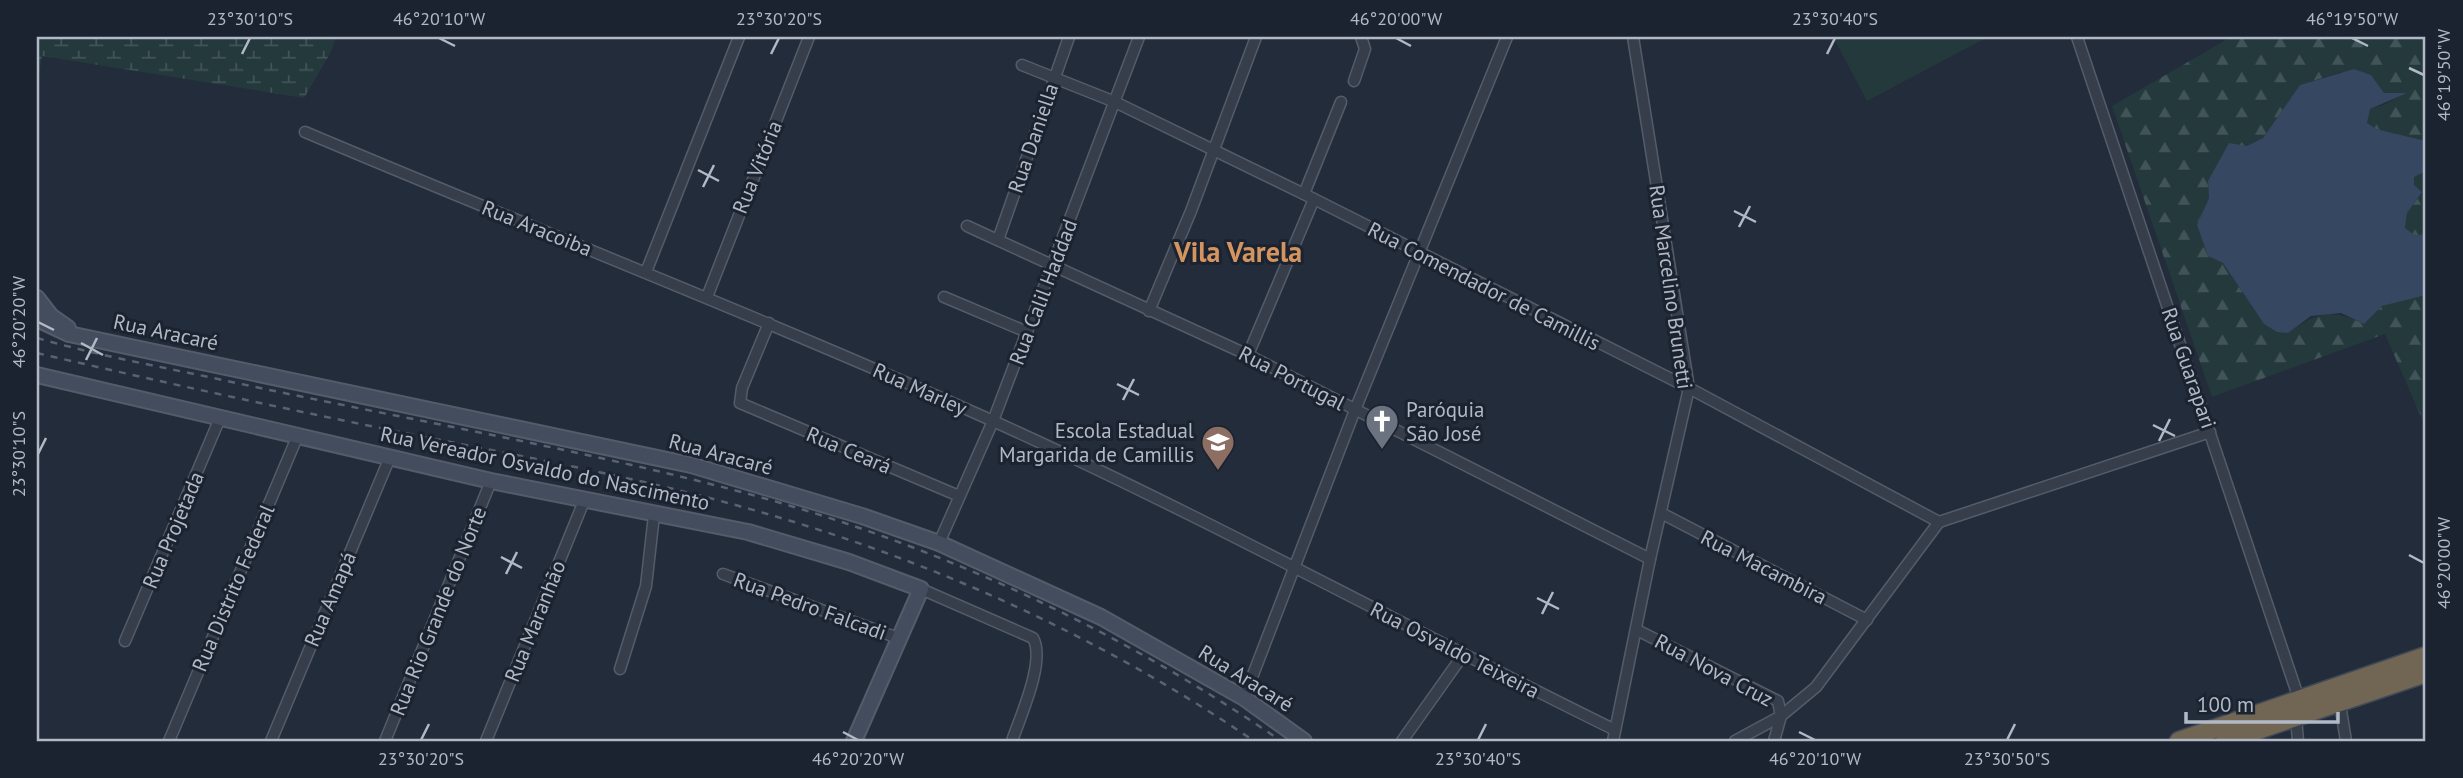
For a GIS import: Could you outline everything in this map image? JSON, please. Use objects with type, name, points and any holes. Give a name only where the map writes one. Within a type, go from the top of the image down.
[{"type":"highway","points":[[2179,741],[2426,656]]},
{"type":"highway","points":[[2225,741],[2426,673]]},
{"type":"main road","name":"Rua Aracaré","points":[[37,298],[51,316],[80,336]]},
{"type":"main road","name":"Rua Aracaré","points":[[37,319],[59,331],[80,336],[691,465],[862,516],[939,543],[1101,617],[1244,698],[1304,741]]},
{"type":"main road","name":"Rua Vereador Osvaldo do Nascimento","points":[[37,376],[491,481],[788,542],[921,589]]},
{"type":"main road","points":[[854,741],[921,589]]},
{"type":"street","points":[[646,272],[739,37]]},
{"type":"street","name":"Rua Vitória","points":[[706,297],[809,37]]},
{"type":"street","name":"Rua Daniella","points":[[998,240],[1053,76],[1069,37]]},
{"type":"street","name":"Rua Calil Haddad","points":[[939,543],[993,421],[1139,37]]},
{"type":"street","points":[[1149,311],[1256,37]]},
{"type":"street","points":[[1354,81],[1365,49],[1361,37]]},
{"type":"street","points":[[1244,698],[1296,569],[1355,410],[1507,37]]},
{"type":"street","name":"Rua Marcelino Brunetti","points":[[1613,741],[1650,559],[1689,388],[1633,37]]},
{"type":"street","name":"Rua Guarapari","points":[[2077,37],[2299,699]]},
{"type":"street","name":"Rua Comendador de Camillis","points":[[1022,65],[1115,102],[1309,196],[1418,254],[1689,388],[1939,522]]},
{"type":"street","points":[[1248,355],[1309,196],[1341,102]]},
{"type":"street","name":"Rua Aracoiba","points":[[305,132],[769,323]]},
{"type":"street","name":"Rua Portugal","points":[[967,226],[1248,355],[1650,559]]},
{"type":"street","points":[[944,297],[1027,332]]},
{"type":"street","name":"Rua Ceará","points":[[769,323],[742,388],[740,403],[959,496]]},
{"type":"street","name":"Rua Marley","points":[[769,323],[993,421],[1145,492],[1296,569]]},
{"type":"street","name":"Rua Projetada","points":[[125,641],[220,418]]},
{"type":"street","points":[[1735,741],[1781,716],[1816,687],[1939,522],[2210,432]]},
{"type":"street","name":"Rua Distrito Federal","points":[[169,741],[298,435]]},
{"type":"street","name":"Rua Amapá","points":[[271,741],[390,457]]},
{"type":"street","name":"Rua Rio Grande do Norte","points":[[385,741],[491,481]]},
{"type":"street","name":"Rua Maranhão","points":[[486,741],[584,501]]},
{"type":"street","name":"Rua Macambira","points":[[1661,513],[1867,620]]},
{"type":"street","points":[[620,669],[646,586],[654,515]]},
{"type":"street","name":"Rua Osvaldo Teixeira","points":[[1296,569],[1615,730]]},
{"type":"street","name":"Rua Pedro Falcadi","points":[[723,574],[898,638]]},
{"type":"street","name":"Rua Vereador Osvaldo do Nascimento","points":[[921,589],[1033,638],[1038,650],[1036,668],[1012,741]]},
{"type":"street","name":"Rua Nova Cruz","points":[[1637,630],[1773,697],[1780,705],[1781,716]]},
{"type":"street","points":[[1402,741],[1462,655]]},
{"type":"street","points":[[2340,704],[2346,741]]},
{"type":"street","points":[[1774,741],[1781,716]]},
{"type":"street","points":[[2296,718],[2298,741]]},
{"type":"green space","points":[[37,37],[336,37],[331,52],[304,98],[42,56],[37,86]]},
{"type":"green space","points":[[1833,37],[1988,37],[1867,101]]},
{"type":"green space","points":[[2231,37],[2426,37],[2426,141],[2376,129],[2367,123],[2369,109],[2384,105],[2405,93],[2384,93],[2341,72],[2300,85],[2263,138],[2247,146],[2208,181],[2209,198],[2197,225],[2208,256],[2223,263],[2264,324],[2288,333],[2307,320],[2333,314],[2364,324],[2382,306],[2426,295],[2426,428],[2385,334],[2212,397],[2112,106]]},
{"type":"green space","points":[[2426,171],[2426,233],[2416,236],[2405,228],[2407,213],[2422,192],[2414,185],[2414,176]]},
{"type":"water","points":[[2354,69],[2371,75],[2384,93],[2407,93],[2370,109],[2367,123],[2376,129],[2426,141],[2426,171],[2414,177],[2414,185],[2422,192],[2407,213],[2405,228],[2416,236],[2426,233],[2426,295],[2382,306],[2364,324],[2341,313],[2311,316],[2288,333],[2277,332],[2264,324],[2223,263],[2208,256],[2197,225],[2209,198],[2208,181],[2229,143],[2247,146],[2263,138],[2300,85]]},
{"type":"railway","points":[[37,338],[282,393],[603,458],[803,510],[876,534],[1017,591],[1152,660],[1281,741]]},
{"type":"railway","points":[[37,353],[270,405],[616,476],[698,495],[807,526],[941,574],[1006,602],[1133,666],[1254,741]]},
{"type":"place","name":"Paróquia São José","points":[[1382,451]]},
{"type":"place","name":"Escola Estadual Margarida de Camillis","points":[[1218,472]]},
{"type":"district","name":"Vila Varela","points":[[1238,251]]}]
